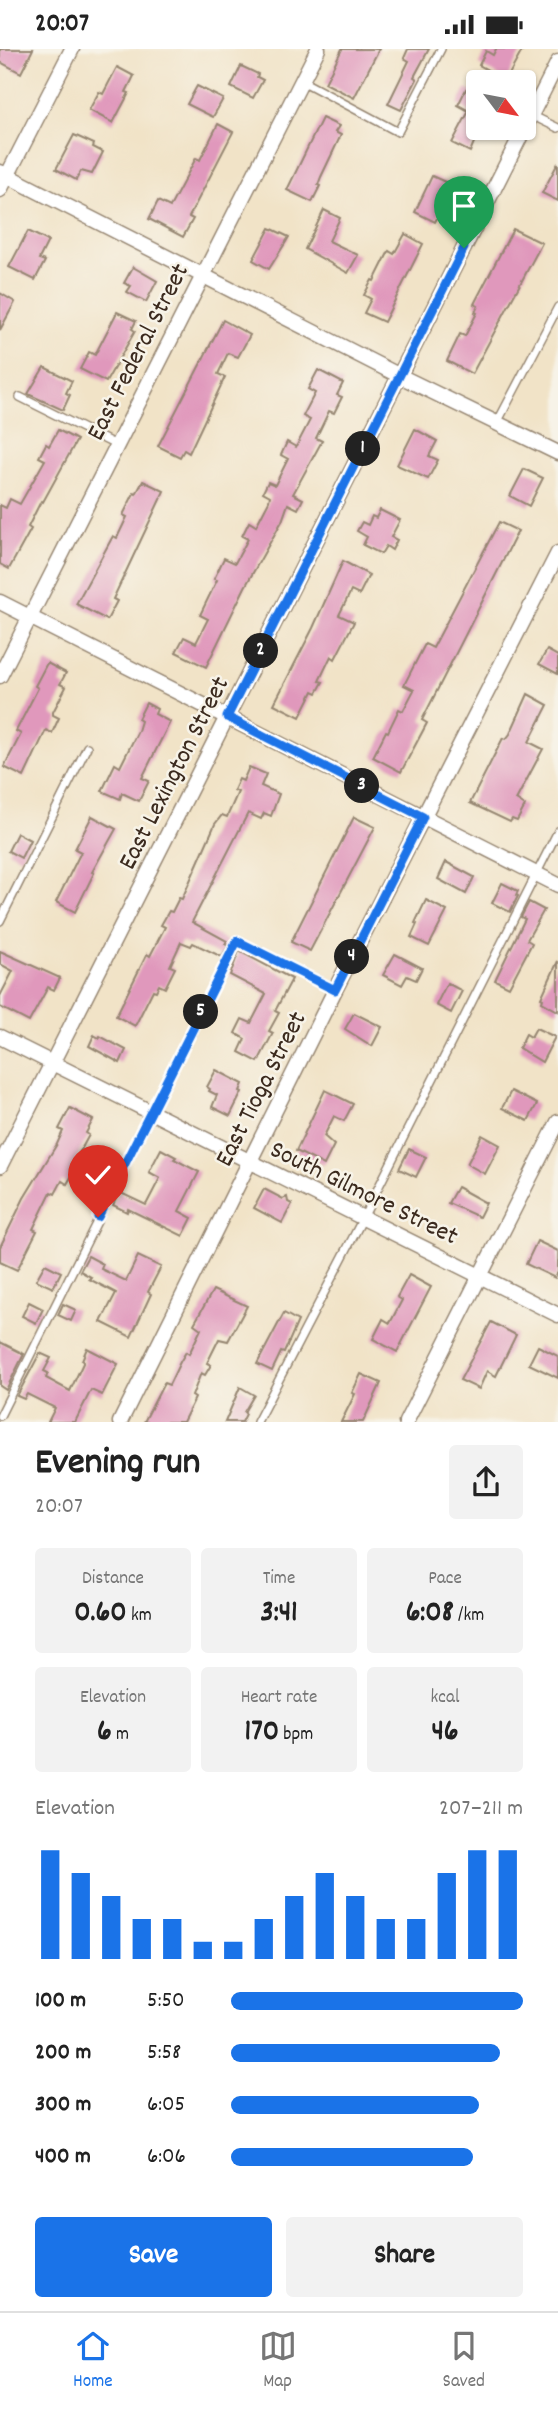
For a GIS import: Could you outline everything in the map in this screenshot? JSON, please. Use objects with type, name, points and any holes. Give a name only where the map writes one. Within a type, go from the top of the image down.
[{"type":"street","points":[[0,190],[4,174],[72,49]]},
{"type":"street","name":"East Federal Street","points":[[0,676],[318,49]]},
{"type":"street","name":"East Lexington Street","points":[[536,105],[558,62]]},
{"type":"street","name":"East Lexington Street","points":[[0,1166],[518,140]]},
{"type":"street","points":[[4,174],[400,376],[558,453]]},
{"type":"street","name":"East Tioga Street","points":[[120,1422],[335,990],[558,553]]},
{"type":"street","points":[[0,602],[558,885]]},
{"type":"street","name":"South Gilmore Street","points":[[0,1037],[558,1315]]},
{"type":"street","points":[[406,1422],[558,1122]]},
{"type":"lane","points":[[302,81],[398,132],[441,49]]},
{"type":"lane","points":[[536,117],[558,128]]},
{"type":"lane","points":[[497,423],[558,307]]},
{"type":"lane","points":[[20,397],[116,445]]},
{"type":"lane","points":[[0,921],[86,747]]},
{"type":"lane","points":[[257,1422],[558,831]]},
{"type":"lane","points":[[0,1416],[237,941],[335,990]]},
{"type":"building","points":[[0,49],[33,49],[21,73],[0,62]]},
{"type":"building","points":[[342,49],[379,49],[354,98],[325,83]]},
{"type":"building","points":[[408,49],[429,49],[401,110],[388,104],[409,61],[404,58]]},
{"type":"building","points":[[496,49],[523,49],[511,70],[488,70],[479,65],[486,51],[493,55]]},
{"type":"building","points":[[241,66],[258,74],[257,77],[263,80],[253,98],[231,87]]},
{"type":"building","points":[[117,67],[134,76],[126,92],[129,93],[113,123],[89,110],[99,92],[103,94]]},
{"type":"building","points":[[197,86],[223,99],[213,117],[187,104]]},
{"type":"building","points":[[466,89],[466,109],[458,105]]},
{"type":"building","points":[[466,117],[466,140],[475,140],[470,152],[452,143]]},
{"type":"building","points":[[322,118],[339,126],[335,132],[341,135],[312,202],[287,190]]},
{"type":"building","points":[[218,124],[233,132],[189,217],[193,219],[183,237],[149,219],[158,201],[170,207],[196,158],[200,160]]},
{"type":"building","points":[[74,135],[94,144],[93,147],[103,152],[92,174],[81,171],[76,180],[56,169]]},
{"type":"building","points":[[558,163],[558,201],[542,193]]},
{"type":"building","points":[[432,176],[454,186],[435,222],[415,212]]},
{"type":"building","points":[[324,210],[340,218],[329,241],[358,255],[348,273],[305,249]]},
{"type":"building","points":[[270,228],[289,237],[269,269],[253,260]]},
{"type":"building","points":[[513,229],[542,243],[472,374],[447,361],[460,334],[465,336],[477,313],[475,312],[478,306],[474,304]]},
{"type":"building","points":[[28,231],[48,241],[39,259],[45,261],[35,280],[9,267]]},
{"type":"building","points":[[405,234],[423,244],[384,322],[364,313],[371,299],[364,295],[389,251],[394,254]]},
{"type":"building","points":[[133,267],[157,281],[146,302],[127,292],[131,286],[124,283]]},
{"type":"building","points":[[0,293],[15,302],[0,330]]},
{"type":"building","points":[[117,312],[136,321],[132,329],[135,331],[106,382],[80,369],[89,352],[95,355]]},
{"type":"building","points":[[223,320],[250,335],[238,357],[228,353],[218,374],[225,377],[189,453],[184,450],[180,457],[158,446]]},
{"type":"building","points":[[44,367],[72,381],[66,393],[70,395],[63,410],[28,394]]},
{"type":"building","points":[[318,370],[343,383],[337,395],[342,397],[334,413],[329,411],[316,438],[322,441],[293,494],[303,499],[298,509],[288,504],[282,521],[245,587],[206,667],[176,652],[184,637],[196,643],[208,619],[200,615],[224,558],[235,563],[248,539],[242,536],[249,522],[256,526],[269,501],[270,496],[263,492],[268,482],[275,485],[288,459],[281,455],[287,442],[296,447],[310,420],[303,416],[315,393],[308,389]]},
{"type":"building","points":[[415,429],[437,441],[429,456],[438,460],[428,479],[397,465]]},
{"type":"building","points":[[58,430],[77,440],[43,502],[41,501],[28,527],[31,529],[9,569],[0,564],[0,505],[6,508],[10,499],[20,504],[45,460],[39,457]]},
{"type":"building","points":[[524,469],[543,478],[529,506],[510,496]]},
{"type":"building","points":[[143,481],[164,491],[113,599],[117,601],[107,620],[76,604],[113,536],[117,538],[127,517],[123,515]]},
{"type":"building","points":[[380,510],[400,520],[391,537],[397,540],[392,550],[386,546],[381,554],[363,545],[367,537],[357,531],[362,522],[368,525],[372,516],[376,518]]},
{"type":"building","points":[[499,522],[518,531],[422,720],[427,723],[401,772],[373,757],[399,709],[403,711],[414,690],[404,685],[425,644],[433,648]]},
{"type":"building","points":[[343,561],[369,575],[359,595],[351,591],[339,615],[354,622],[335,659],[331,656],[319,681],[323,682],[317,693],[313,691],[300,717],[274,704]]},
{"type":"building","points":[[547,650],[558,656],[558,674],[539,664]]},
{"type":"building","points":[[47,663],[66,673],[60,684],[66,687],[53,712],[53,715],[59,718],[52,733],[46,730],[24,777],[4,767],[21,734],[16,731],[38,688],[35,686]]},
{"type":"building","points":[[528,694],[548,705],[529,742],[543,749],[516,800],[525,806],[517,821],[512,819],[510,822],[470,803],[503,738],[506,739],[510,734]]},
{"type":"building","points":[[146,703],[157,709],[155,714],[170,722],[142,778],[149,781],[139,801],[122,793],[120,799],[102,791],[115,764],[120,767],[138,731],[141,721],[138,719]]},
{"type":"building","points":[[249,767],[266,774],[261,786],[279,794],[271,816],[264,813],[261,819],[248,813],[192,922],[227,941],[225,944],[228,946],[222,957],[193,943],[191,946],[181,942],[170,966],[175,968],[165,988],[159,985],[156,991],[153,990],[135,1026],[116,1016],[147,954],[150,956],[165,927],[161,925],[179,898],[182,899],[215,824],[222,815],[227,817],[238,792],[234,790],[239,779],[243,781]]},
{"type":"building","points":[[92,816],[116,829],[92,872],[94,873],[75,912],[56,902],[81,852],[75,849]]},
{"type":"building","points":[[354,817],[375,827],[310,951],[291,942]]},
{"type":"building","points":[[17,833],[30,840],[21,858],[8,851]]},
{"type":"building","points":[[446,862],[474,877],[466,894],[438,879]]},
{"type":"building","points":[[502,883],[518,891],[510,912],[492,903]]},
{"type":"building","points":[[426,900],[447,911],[429,946],[411,937]]},
{"type":"building","points":[[529,902],[544,910],[527,940],[532,943],[509,987],[495,980],[525,919],[521,917]]},
{"type":"building","points":[[0,951],[60,978],[54,990],[48,987],[29,1022],[0,1007],[0,996],[13,971],[0,964]]},
{"type":"building","points":[[239,951],[292,979],[275,1011],[279,1013],[269,1031],[273,1033],[258,1062],[239,1052],[245,1039],[235,1033],[242,1019],[251,1023],[266,994],[230,975]]},
{"type":"building","points":[[395,954],[422,968],[416,980],[407,976],[402,985],[383,975]]},
{"type":"building","points":[[558,961],[558,1011],[542,1002],[541,998]]},
{"type":"building","points":[[447,983],[462,991],[451,1013],[436,1005]]},
{"type":"building","points":[[354,1013],[382,1027],[372,1046],[345,1029]]},
{"type":"building","points":[[536,1028],[555,1037],[542,1062],[519,1048],[526,1034],[531,1037]]},
{"type":"building","points":[[94,1035],[126,1050],[120,1063],[89,1046]]},
{"type":"building","points":[[216,1070],[243,1084],[230,1116],[212,1107],[217,1095],[207,1087]]},
{"type":"building","points":[[325,1090],[353,1104],[344,1121],[334,1116],[324,1136],[334,1145],[324,1165],[296,1151]]},
{"type":"building","points":[[511,1091],[537,1104],[528,1121],[502,1108]]},
{"type":"building","points":[[70,1108],[93,1120],[86,1133],[89,1135],[71,1168],[75,1170],[67,1184],[62,1181],[55,1194],[51,1192],[33,1229],[37,1231],[17,1270],[0,1262],[0,1247],[24,1198],[57,1144],[63,1131],[59,1129]]},
{"type":"building","points":[[482,1135],[500,1145],[485,1174],[467,1164]]},
{"type":"building","points":[[161,1149],[199,1172],[179,1211],[192,1218],[183,1236],[128,1209],[127,1212],[113,1205],[119,1192],[146,1205],[160,1178],[149,1172]]},
{"type":"building","points":[[409,1149],[426,1157],[416,1177],[399,1169]]},
{"type":"building","points":[[457,1187],[486,1203],[479,1217],[448,1203]]},
{"type":"building","points":[[264,1189],[283,1199],[287,1197],[292,1204],[282,1223],[254,1208]]},
{"type":"building","points":[[537,1241],[558,1251],[558,1271],[555,1278],[526,1264]]},
{"type":"building","points":[[88,1256],[103,1264],[101,1269],[126,1281],[138,1256],[161,1267],[148,1292],[151,1294],[131,1337],[101,1322],[116,1293],[89,1279],[91,1277],[80,1271]]},
{"type":"building","points":[[45,1264],[61,1272],[53,1288],[36,1280]]},
{"type":"building","points":[[409,1275],[431,1287],[397,1352],[373,1339],[383,1319],[390,1323],[402,1300],[397,1297]]},
{"type":"building","points":[[213,1290],[247,1306],[228,1341],[219,1339],[207,1363],[211,1365],[205,1375],[201,1373],[192,1396],[195,1398],[183,1422],[144,1422],[164,1383],[169,1385],[186,1352],[189,1354],[201,1329],[194,1324]]},
{"type":"building","points":[[29,1302],[43,1309],[36,1323],[22,1316]]},
{"type":"building","points":[[63,1304],[76,1310],[71,1321],[58,1315]]},
{"type":"building","points":[[284,1313],[298,1321],[284,1353],[281,1352],[272,1371],[257,1364]]},
{"type":"building","points":[[491,1322],[516,1335],[496,1376],[487,1371],[479,1389],[460,1380]]},
{"type":"building","points":[[0,1342],[24,1354],[6,1390],[0,1386]]},
{"type":"building","points":[[538,1346],[558,1356],[558,1378],[529,1364]]},
{"type":"building","points":[[87,1348],[118,1364],[102,1395],[91,1390],[75,1422],[48,1422],[55,1408],[27,1394],[24,1399],[17,1396],[40,1353],[51,1358],[44,1371],[48,1373],[46,1378],[70,1391]]},
{"type":"building","points":[[361,1374],[381,1383],[363,1422],[341,1422],[355,1394],[352,1393]]},
{"type":"building","points":[[240,1387],[254,1395],[244,1412],[246,1414],[242,1422],[225,1422]]},
{"type":"route","points":[[98,1217],[237,941],[335,990],[423,817],[227,717],[464,248]]}]
